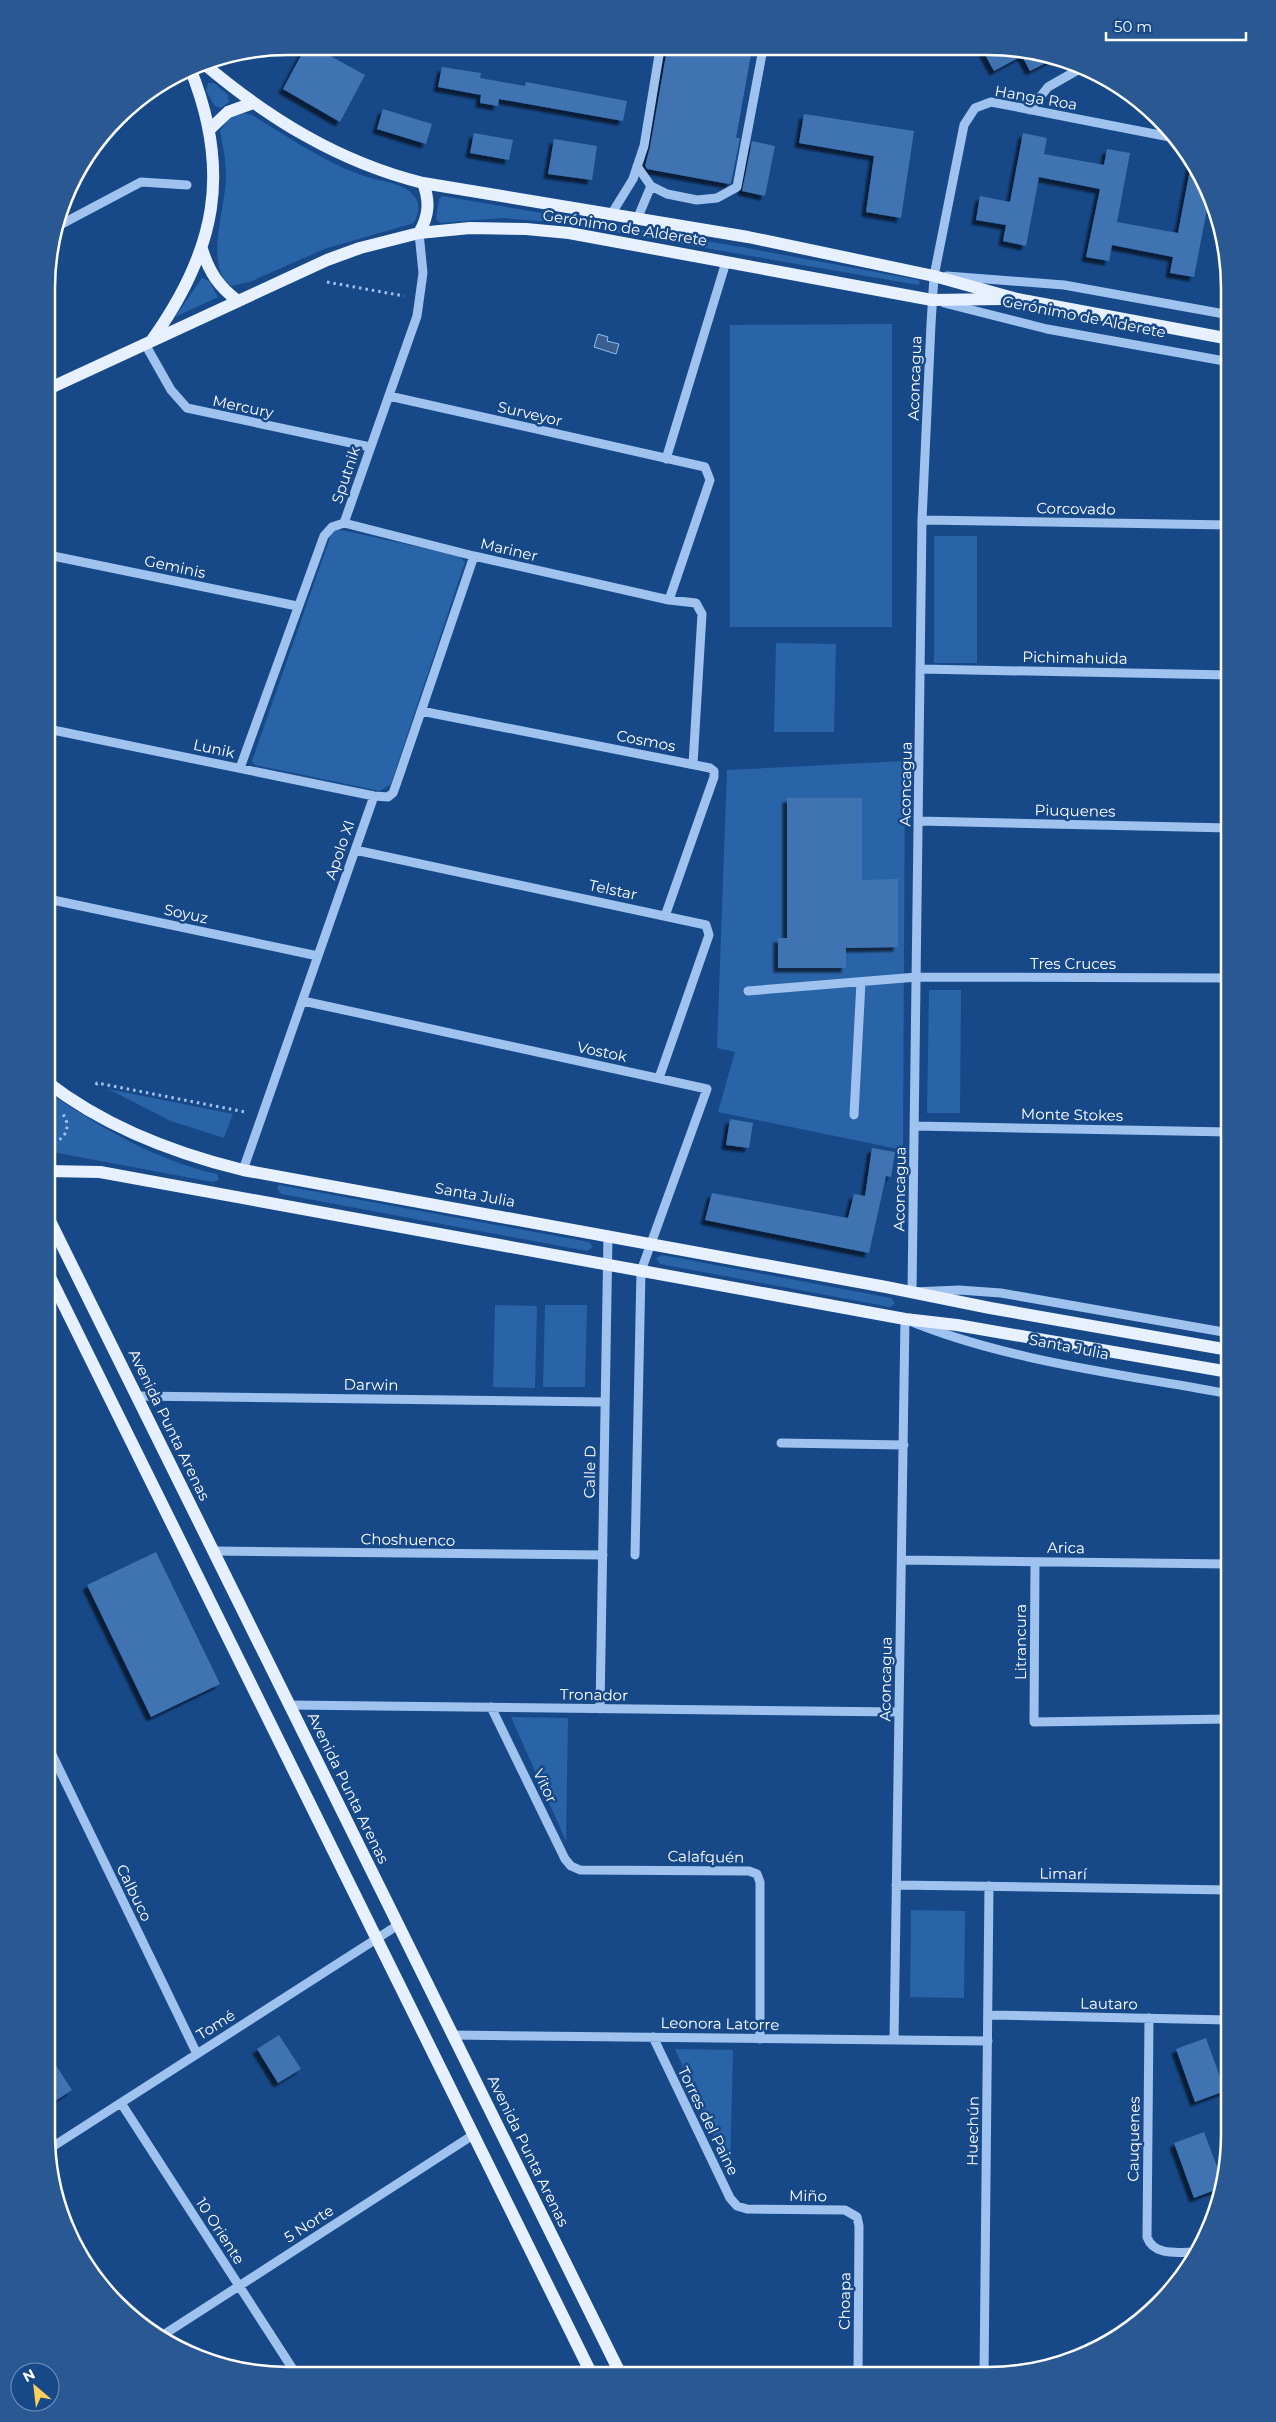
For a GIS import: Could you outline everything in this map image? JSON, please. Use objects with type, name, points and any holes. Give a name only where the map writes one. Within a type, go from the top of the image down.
[{"type":"main road","name":"Gerónimo de Alderete","points":[[210,68],[253,103],[293,130],[342,155],[385,172],[423,183],[612,212],[748,236],[934,276],[1017,299],[1221,337]]},
{"type":"main road","points":[[148,342],[180,298],[202,249],[209,227],[215,181],[209,130],[192,76]]},
{"type":"main road","points":[[209,130],[228,112],[253,103]]},
{"type":"main road","points":[[419,232],[428,212],[427,194],[423,183]]},
{"type":"main road","name":"Gerónimo de Alderete","points":[[55,386],[327,260],[367,246],[419,232],[500,228],[569,233],[932,300],[1017,299]]},
{"type":"main road","points":[[202,249],[215,279],[238,301]]},
{"type":"main road","name":"Santa Julia","points":[[55,1087],[93,1112],[154,1143],[201,1160],[243,1170],[608,1235],[990,1308],[1221,1348]]},
{"type":"main road","name":"Santa Julia","points":[[55,1171],[100,1172],[905,1319],[957,1325],[1221,1371]]},
{"type":"main road","name":"Avenida Punta Arenas","points":[[55,1231],[617,2367]]},
{"type":"main road","points":[[55,1287],[588,2367]]},
{"type":"street","points":[[612,212],[633,179],[644,146],[659,55]]},
{"type":"street","points":[[637,166],[652,186],[667,194],[697,200],[717,198],[737,187],[762,55]]},
{"type":"street","points":[[1030,110],[1048,87],[1074,72]]},
{"type":"street","name":"Hanga Roa","points":[[934,276],[966,119],[975,108],[991,102],[1165,136]]},
{"type":"street","points":[[64,223],[141,182],[187,185]]},
{"type":"street","points":[[638,217],[652,186]]},
{"type":"street","name":"Sputnik","points":[[240,768],[324,536],[332,527],[344,523],[420,302],[423,273],[419,232]]},
{"type":"street","points":[[666,459],[726,262]]},
{"type":"street","name":"Aconcagua","points":[[912,1292],[922,520],[934,276]]},
{"type":"street","name":"Gerónimo de Alderete","points":[[934,276],[999,278],[1064,285],[1221,313]]},
{"type":"street","name":"Gerónimo de Alderete","points":[[932,300],[1047,329],[1221,360]]},
{"type":"street","name":"Mercury","points":[[148,342],[171,390],[187,408],[370,447]]},
{"type":"street","name":"Surveyor","points":[[388,396],[705,467],[709,473],[710,480],[669,600]]},
{"type":"street","name":"Corcovado","points":[[922,520],[1221,525]]},
{"type":"street","name":"Mariner","points":[[344,523],[474,556],[669,600],[696,603],[702,614],[693,764]]},
{"type":"street","name":"Geminis","points":[[55,556],[298,606]]},
{"type":"street","points":[[374,796],[388,797],[393,793],[474,556]]},
{"type":"street","name":"Pichimahuida","points":[[921,669],[1221,676]]},
{"type":"street","name":"Cosmos","points":[[421,711],[693,764],[710,768],[714,771],[714,777],[665,916]]},
{"type":"street","name":"Lunik","points":[[55,730],[374,796]]},
{"type":"street","name":"Apolo XI","points":[[243,1170],[374,796]]},
{"type":"street","name":"Piuquenes","points":[[919,821],[1221,828]]},
{"type":"street","name":"Telstar","points":[[355,850],[702,924],[708,928],[709,935],[659,1078]]},
{"type":"street","name":"Soyuz","points":[[55,900],[318,956]]},
{"type":"street","name":"Tres Cruces","points":[[748,991],[917,978],[1221,978]]},
{"type":"street","points":[[854,1115],[861,982]]},
{"type":"street","name":"Vostok","points":[[303,1001],[707,1089],[641,1271]]},
{"type":"street","name":"Monte Stokes","points":[[915,1126],[1221,1132]]},
{"type":"street","name":"Calle D","points":[[600,1709],[608,1235]]},
{"type":"street","points":[[635,1555],[641,1271]]},
{"type":"street","name":"Santa Julia","points":[[912,1292],[959,1290],[1001,1293],[1221,1331]]},
{"type":"street","name":"Aconcagua","points":[[894,2040],[905,1319]]},
{"type":"street","name":"Santa Julia","points":[[905,1319],[988,1348],[1221,1392]]},
{"type":"street","name":"Darwin","points":[[136,1396],[605,1402]]},
{"type":"street","points":[[781,1443],[904,1445]]},
{"type":"street","name":"Choshuenco","points":[[213,1551],[603,1555]]},
{"type":"street","name":"Arica","points":[[902,1560],[1221,1564]]},
{"type":"street","name":"Litrancura","points":[[1035,1562],[1034,1722],[1221,1719]]},
{"type":"street","name":"Tronador","points":[[289,1705],[899,1712]]},
{"type":"street","name":"Vitor","points":[[491,1707],[565,1859],[571,1866],[580,1870]]},
{"type":"street","name":"Calbuco","points":[[55,1761],[197,2054]]},
{"type":"street","name":"Calafquén","points":[[580,1870],[749,1871],[757,1874],[760,1882],[760,2038]]},
{"type":"street","name":"Limarí","points":[[896,1885],[1221,1890]]},
{"type":"street","name":"Huechún","points":[[984,2367],[989,1886]]},
{"type":"street","name":"Tomé","points":[[55,2145],[398,1925]]},
{"type":"street","name":"Lautaro","points":[[988,2015],[1221,2020]]},
{"type":"street","name":"Cauquenes","points":[[1149,2018],[1147,2237],[1152,2246],[1163,2251],[1189,2252]]},
{"type":"street","name":"Leonora Latorre","points":[[452,2035],[988,2041]]},
{"type":"street","name":"Torres del Paine","points":[[653,2037],[733,2202],[747,2209]]},
{"type":"street","name":"10 Oriente","points":[[121,2103],[291,2367]]},
{"type":"street","name":"5 Norte","points":[[166,2332],[473,2135]]},
{"type":"street","name":"Miño","points":[[747,2209],[846,2210],[854,2213],[859,2226]]},
{"type":"street","name":"Choapa","points":[[858,2367],[859,2226]]},
{"type":"path","points":[[327,282],[404,296]]},
{"type":"path","points":[[96,1085],[97,1083],[245,1112]]},
{"type":"path","points":[[55,1110],[61,1112],[68,1125],[66,1133],[61,1139],[55,1140]]},
{"type":"shaded area","points":[[208,83],[214,83],[228,95],[229,102],[221,108],[215,106],[206,91]]},
{"type":"shaded area","points":[[243,113],[252,115],[311,151],[357,174],[405,188],[417,201],[418,212],[414,223],[324,249],[252,281],[232,286],[223,278],[217,252],[226,177],[220,131],[230,117]]},
{"type":"shaded area","points":[[442,196],[741,247],[919,280],[920,283],[918,285],[561,223],[503,218],[440,223],[436,219],[439,199]]},
{"type":"shaded area","points":[[202,278],[209,281],[218,297],[175,317]]},
{"type":"shaded area","points":[[892,324],[892,627],[730,627],[730,325]]},
{"type":"shaded area","points":[[598,334],[608,337],[607,341],[619,344],[616,354],[594,347]]},
{"type":"shaded area","points":[[337,529],[459,556],[465,562],[391,784],[380,791],[255,765],[252,761],[332,532]]},
{"type":"shaded area","points":[[934,536],[977,536],[977,663],[934,663]]},
{"type":"shaded area","points":[[776,643],[836,644],[834,732],[774,732]]},
{"type":"shaded area","points":[[905,761],[903,1150],[718,1112],[735,1052],[717,1048],[727,770]]},
{"type":"shaded area","points":[[929,990],[961,990],[960,1113],[927,1113]]},
{"type":"shaded area","points":[[108,1089],[233,1114],[224,1138],[171,1121]]},
{"type":"shaded area","points":[[55,1097],[108,1130],[150,1151],[194,1168],[217,1174],[219,1180],[212,1182],[55,1153]]},
{"type":"shaded area","points":[[279,1185],[589,1242],[593,1247],[587,1251],[281,1194],[277,1188]]},
{"type":"shaded area","points":[[662,1255],[891,1298],[895,1303],[890,1307],[660,1264],[656,1258]]},
{"type":"shaded area","points":[[495,1305],[537,1306],[535,1388],[493,1387]]},
{"type":"shaded area","points":[[545,1305],[587,1305],[585,1387],[543,1387]]},
{"type":"shaded area","points":[[511,1717],[568,1718],[566,1841]]},
{"type":"shaded area","points":[[911,1910],[965,1911],[964,1998],[910,1997]]},
{"type":"shaded area","points":[[675,2049],[733,2050],[730,2173]]},
{"type":"building","points":[[301,55],[328,55],[365,75],[340,122],[283,89]]},
{"type":"building","points":[[666,55],[751,55],[736,138],[740,138],[731,183],[647,169],[645,166]]},
{"type":"building","points":[[985,55],[1020,57],[994,71]]},
{"type":"building","points":[[1023,58],[1047,63],[1030,71]]},
{"type":"building","points":[[442,67],[481,73],[480,78],[525,86],[526,82],[627,101],[623,121],[499,99],[498,106],[480,103],[481,95],[438,87]]},
{"type":"building","points":[[383,109],[432,124],[426,144],[377,129]]},
{"type":"building","points":[[804,114],[914,131],[901,218],[866,212],[874,156],[799,143]]},
{"type":"building","points":[[474,133],[513,140],[509,160],[470,153]]},
{"type":"building","points":[[1023,133],[1047,138],[1044,154],[1104,165],[1107,149],[1130,153],[1117,222],[1178,233],[1190,171],[1207,209],[1194,277],[1170,273],[1173,257],[1112,245],[1109,261],[1086,257],[1100,189],[1039,177],[1026,246],[1003,241],[1006,225],[976,220],[980,196],[1010,202]]},
{"type":"building","points":[[554,139],[597,146],[592,180],[548,174]]},
{"type":"building","points":[[752,141],[775,146],[765,196],[742,191]]},
{"type":"building","points":[[787,798],[862,798],[862,880],[898,879],[898,947],[846,948],[846,968],[778,968],[778,938],[787,938]]},
{"type":"building","points":[[730,1119],[753,1123],[749,1148],[726,1145]]},
{"type":"building","points":[[872,1148],[895,1152],[891,1177],[886,1176],[869,1253],[705,1220],[712,1193],[848,1218],[854,1194],[865,1196]]},
{"type":"building","points":[[156,1552],[220,1684],[151,1717],[87,1585]]},
{"type":"building","points":[[279,2035],[301,2069],[278,2083],[257,2049]]},
{"type":"building","points":[[1206,2038],[1221,2080],[1221,2092],[1195,2102],[1176,2049]]},
{"type":"building","points":[[55,2064],[72,2090],[55,2101]]},
{"type":"building","points":[[1204,2132],[1218,2170],[1214,2190],[1194,2198],[1174,2143]]}]
